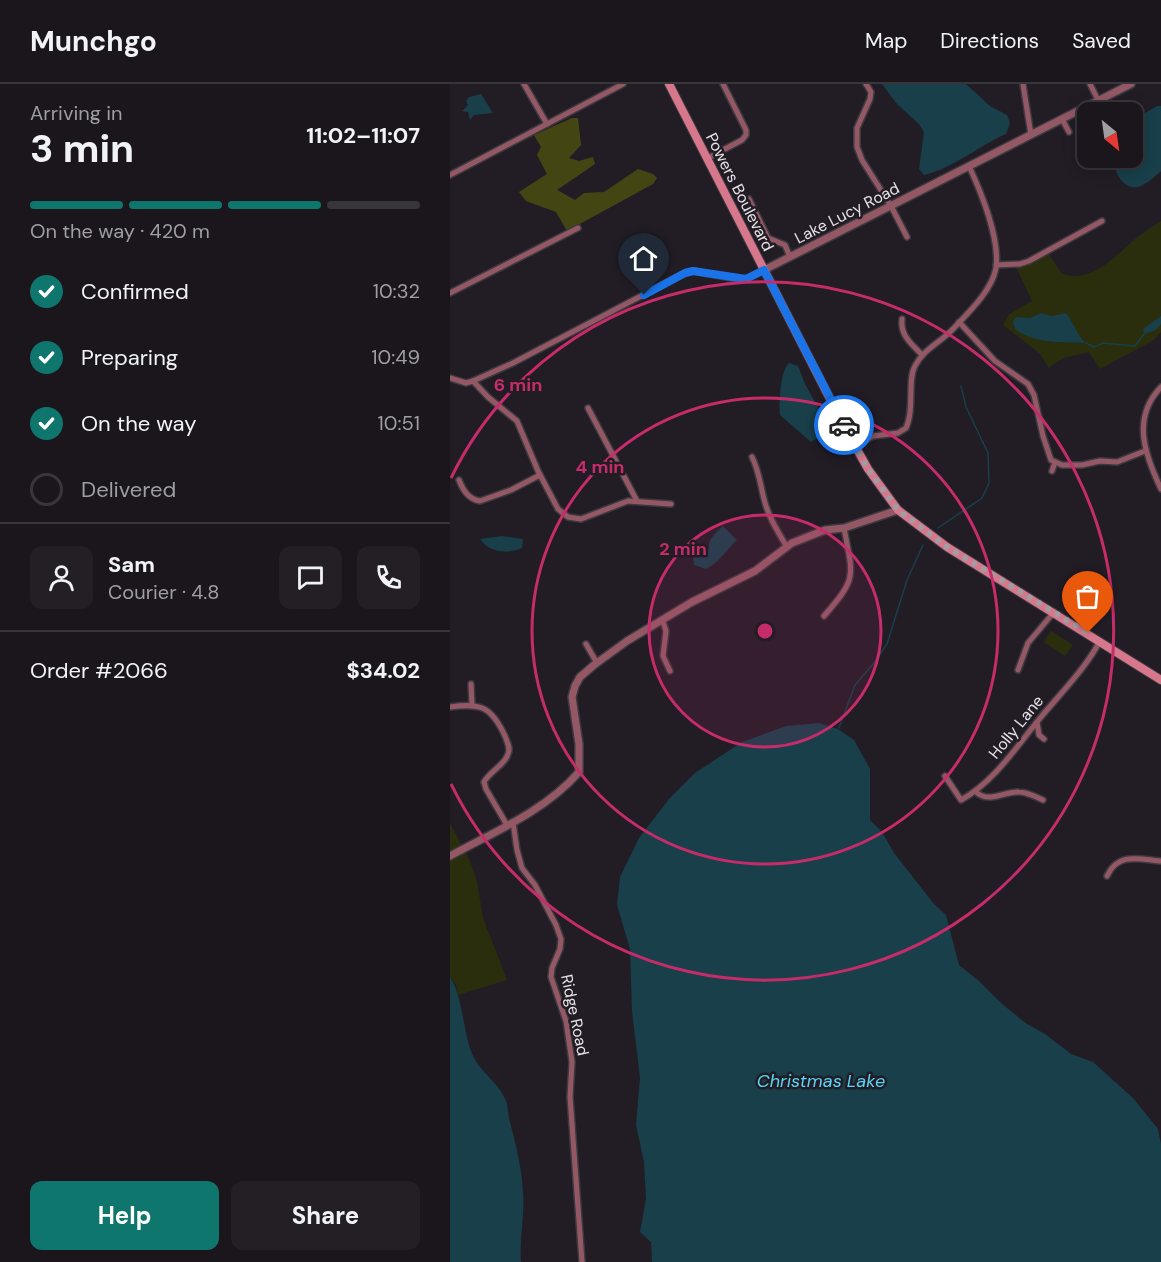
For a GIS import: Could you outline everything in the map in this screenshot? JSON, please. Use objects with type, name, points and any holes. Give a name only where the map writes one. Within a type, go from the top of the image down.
[{"type":"main road","name":"Powers Boulevard","points":[[669,84],[855,446],[868,469],[898,510],[947,547],[1161,680]]},
{"type":"street","points":[[524,84],[547,124]]},
{"type":"street","points":[[450,175],[547,124],[610,87],[623,84]]},
{"type":"street","points":[[708,158],[742,140],[746,135],[746,130],[723,84]]},
{"type":"street","points":[[866,84],[871,92],[870,99],[856,128],[856,147],[907,237]]},
{"type":"street","points":[[1023,84],[1030,135]]},
{"type":"street","points":[[1090,84],[1098,100]]},
{"type":"street","name":"Lake Lucy Road","points":[[473,381],[523,358],[685,273],[693,271],[746,279],[1131,84]]},
{"type":"street","points":[[1062,119],[1070,132]]},
{"type":"street","points":[[855,446],[873,435],[893,434],[906,428],[912,402],[913,369],[922,355],[959,322],[987,287],[996,265],[994,239],[988,216],[969,166]]},
{"type":"street","points":[[749,200],[768,238],[785,245],[790,257]]},
{"type":"street","points":[[996,265],[1020,264],[1033,259],[1102,221]]},
{"type":"street","points":[[450,293],[578,228]]},
{"type":"street","points":[[902,319],[901,329],[904,335],[922,355]]},
{"type":"street","points":[[959,322],[994,361],[1028,384],[1034,395],[1051,460],[1062,465],[1082,465],[1101,461],[1117,462],[1145,451]]},
{"type":"street","points":[[450,378],[466,382],[473,381],[517,421],[540,475],[558,509],[568,517],[581,519],[628,501],[671,504]]},
{"type":"street","points":[[1161,387],[1150,401],[1143,422],[1145,451],[1161,489]]},
{"type":"street","points":[[588,408],[637,501]]},
{"type":"street","points":[[752,457],[759,471],[764,499],[774,525],[787,547]]},
{"type":"street","points":[[1052,471],[1055,462]]},
{"type":"street","points":[[459,480],[470,498],[480,501],[511,490],[540,475]]},
{"type":"street","points":[[450,856],[510,823],[561,791],[579,772],[579,744],[572,697],[574,686],[580,677],[597,663],[627,641],[692,602],[755,571],[806,536],[825,530],[844,528],[898,510]]},
{"type":"street","points":[[824,616],[848,588],[852,573],[844,528]]},
{"type":"street","points":[[1018,670],[1028,643],[1054,612]]},
{"type":"street","points":[[662,620],[666,630],[663,656],[670,671]]},
{"type":"street","name":"Holly Lane","points":[[976,792],[994,775],[1081,669],[1100,641]]},
{"type":"street","points":[[586,644],[597,663]]},
{"type":"street","points":[[471,684],[472,705]]},
{"type":"street","points":[[450,707],[472,705],[480,706],[491,712],[509,747],[509,753],[506,759],[488,774],[484,782],[486,789],[510,823]]},
{"type":"street","points":[[1037,722],[1039,735],[1044,739]]},
{"type":"street","points":[[945,776],[961,800],[976,792],[989,798],[1022,792],[1043,800]]},
{"type":"street","name":"Ridge Road","points":[[510,823],[522,867],[535,885],[561,939],[551,977],[566,1021],[572,1062],[570,1097],[582,1262]]},
{"type":"street","points":[[1107,876],[1114,864],[1121,860],[1161,861]]},
{"type":"green space","points":[[572,118],[578,118],[581,145],[569,158],[579,161],[593,157],[595,164],[557,190],[575,200],[584,193],[604,192],[638,169],[653,174],[657,178],[653,184],[567,231],[556,212],[526,201],[519,192],[547,174],[537,155],[541,147],[534,135]]},
{"type":"green space","points":[[1161,221],[1161,332],[1154,340],[1100,369],[1089,352],[1063,358],[1049,368],[1039,353],[1003,325],[1009,314],[1032,301],[1015,265],[1047,251],[1062,274],[1083,275],[1110,261],[1137,237]]},
{"type":"green space","points":[[1051,631],[1073,645],[1065,656],[1044,642]]},
{"type":"green space","points":[[450,823],[470,861],[477,881],[483,918],[507,980],[458,995],[456,985],[450,976]]},
{"type":"water","points":[[882,84],[966,84],[990,106],[1007,115],[1010,123],[1006,134],[946,167],[924,175],[919,169],[924,132],[919,124],[897,104]]},
{"type":"water","points":[[481,94],[493,113],[474,115],[470,120],[468,112],[462,111],[468,105],[466,101],[469,97]]},
{"type":"water","points":[[1161,106],[1161,171],[1144,184],[1133,187],[1123,182],[1115,168],[1143,168],[1143,115]]},
{"type":"water","points":[[1041,313],[1051,316],[1066,313],[1085,343],[1040,340],[1015,329],[1013,322],[1016,317],[1030,318]]},
{"type":"water","points":[[1161,316],[1161,324],[1156,330],[1144,334],[1143,329]]},
{"type":"water","points":[[789,363],[798,366],[805,384],[830,429],[811,442],[780,415],[782,380]]},
{"type":"water","points":[[723,526],[737,540],[719,560],[706,569],[694,565],[692,547],[701,555],[709,548],[711,538]]},
{"type":"water","points":[[502,536],[523,539],[522,548],[511,551],[494,550],[480,539]]},
{"type":"water","name":"Christmas Lake","points":[[819,723],[838,729],[854,740],[870,769],[870,820],[882,832],[894,853],[934,904],[946,915],[959,965],[1027,1024],[1045,1034],[1071,1054],[1093,1062],[1134,1099],[1158,1129],[1161,1144],[1161,1262],[652,1262],[651,1242],[640,1232],[646,1199],[644,1162],[636,1125],[640,1078],[632,1011],[630,949],[617,905],[620,877],[639,838],[669,799],[695,773],[742,742],[786,726]]},
{"type":"water","points":[[450,977],[460,1002],[468,1042],[474,1058],[500,1090],[507,1104],[522,1184],[521,1262],[450,1262]]},
{"type":"waterway","points":[[1086,343],[1094,347],[1103,343],[1135,346],[1144,334]]},
{"type":"waterway","points":[[938,528],[982,498],[989,483],[988,453],[966,407],[961,386]]},
{"type":"waterway","points":[[839,728],[855,685],[887,644],[907,580],[923,545]]},
{"type":"way so far","points":[[844,425],[868,469],[898,510],[947,547],[1088,633]]},
{"type":"route","points":[[644,295],[693,271],[746,279],[764,270],[844,425]]}]
